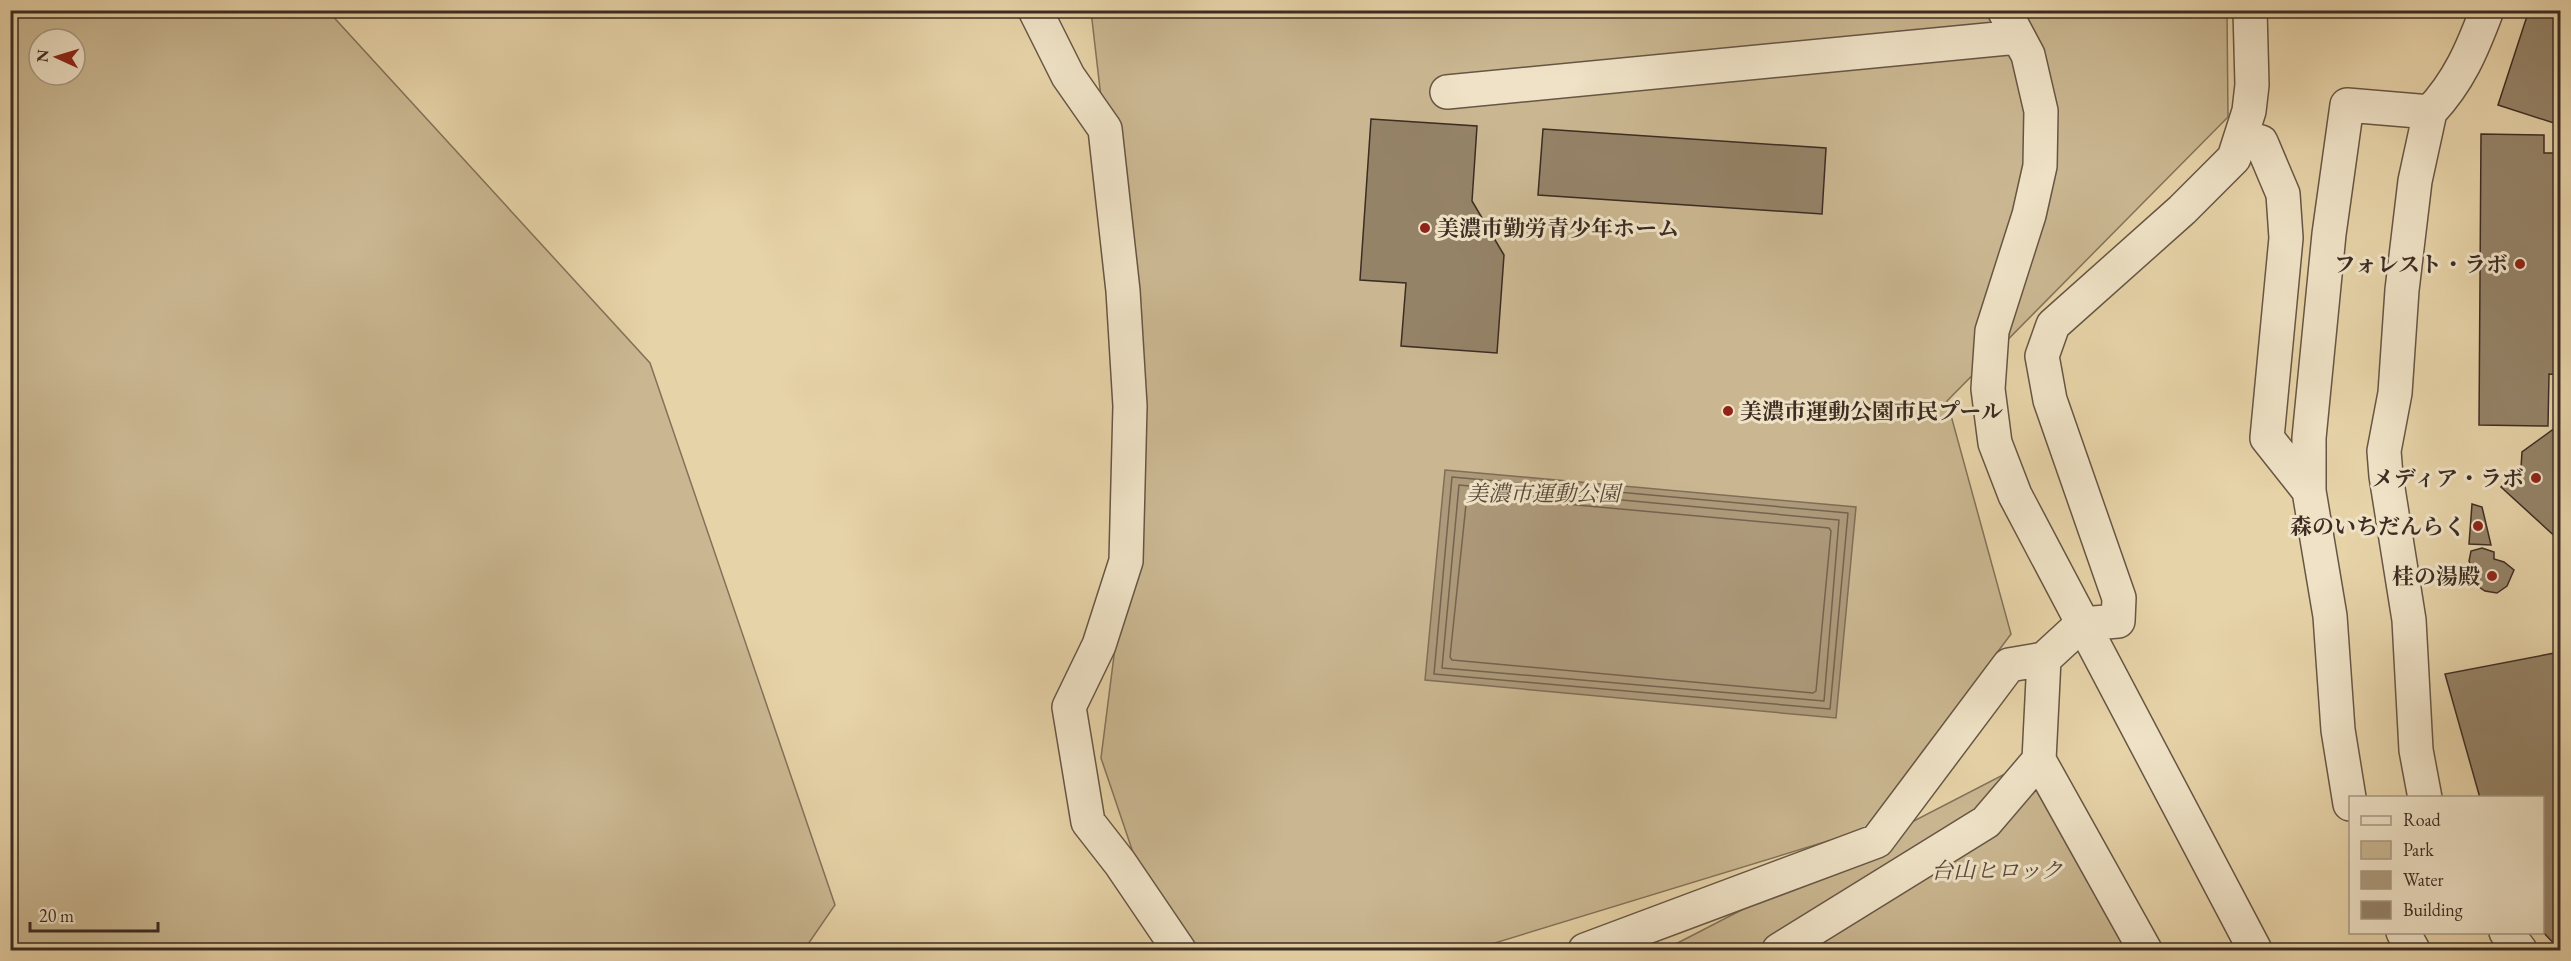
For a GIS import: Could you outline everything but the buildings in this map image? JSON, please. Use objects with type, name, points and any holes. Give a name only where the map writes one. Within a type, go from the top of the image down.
[{"type":"street","points":[[1035,10],[1068,76],[1105,129],[1123,291],[1130,406],[1126,561],[1099,645],[1069,707],[1088,822],[1120,863],[1179,951]]},
{"type":"street","points":[[1585,951],[1877,841],[2009,664],[2044,659],[2082,624],[2118,621],[2119,598],[2050,400],[2042,356],[2053,325],[2182,210],[2234,158],[2249,111],[2252,85],[2250,10]]},
{"type":"street","points":[[2425,796],[2416,750],[2409,620],[2384,451],[2395,393],[2402,290],[2415,181],[2430,111],[2449,91],[2473,47],[2487,10]]},
{"type":"street","points":[[1447,92],[2011,24],[2028,56],[2041,111],[2040,166],[2029,215],[1992,331],[1988,389],[1995,443],[2015,495],[2255,951]]},
{"type":"street","points":[[2349,798],[2338,730],[2330,616],[2309,491],[2310,426],[2330,234],[2347,105],[2430,111]]},
{"type":"street","points":[[2241,135],[2261,142],[2283,194],[2286,238],[2267,438],[2309,491]]},
{"type":"street","points":[[2044,659],[2039,760],[2145,951]]},
{"type":"street","points":[[1779,951],[1986,822],[2039,760]]},
{"type":"street","points":[[2404,934],[2413,951]]},
{"type":"street","points":[[2507,934],[2520,951]]},
{"type":"green space","points":[[10,11],[328,11],[650,363],[835,905],[804,950],[11,950]]},
{"type":"green space","name":"美濃市運動公園","points":[[1091,11],[2227,11],[2228,117],[1947,401],[2011,634],[1864,830],[1472,950],[1166,950],[1101,758],[1126,561],[1133,375]]},
{"type":"green space","name":"台山ヒロック","points":[[2028,762],[2138,950],[1664,950]]},
{"type":"water","points":[[1445,470],[1856,507],[1836,718],[1425,680]]},
{"type":"place","name":"美濃市勤労青少年ホーム","points":[[1425,228]]},
{"type":"place","name":"フォレスト・ラボ","points":[[2520,264]]},
{"type":"place","name":"美濃市運動公園市民プール","points":[[1728,411]]},
{"type":"place","name":"メディア・ラボ","points":[[2536,478]]},
{"type":"place","name":"森のいちだんらく","points":[[2478,526]]},
{"type":"place","name":"桂の湯殿","points":[[2492,576]]}]
